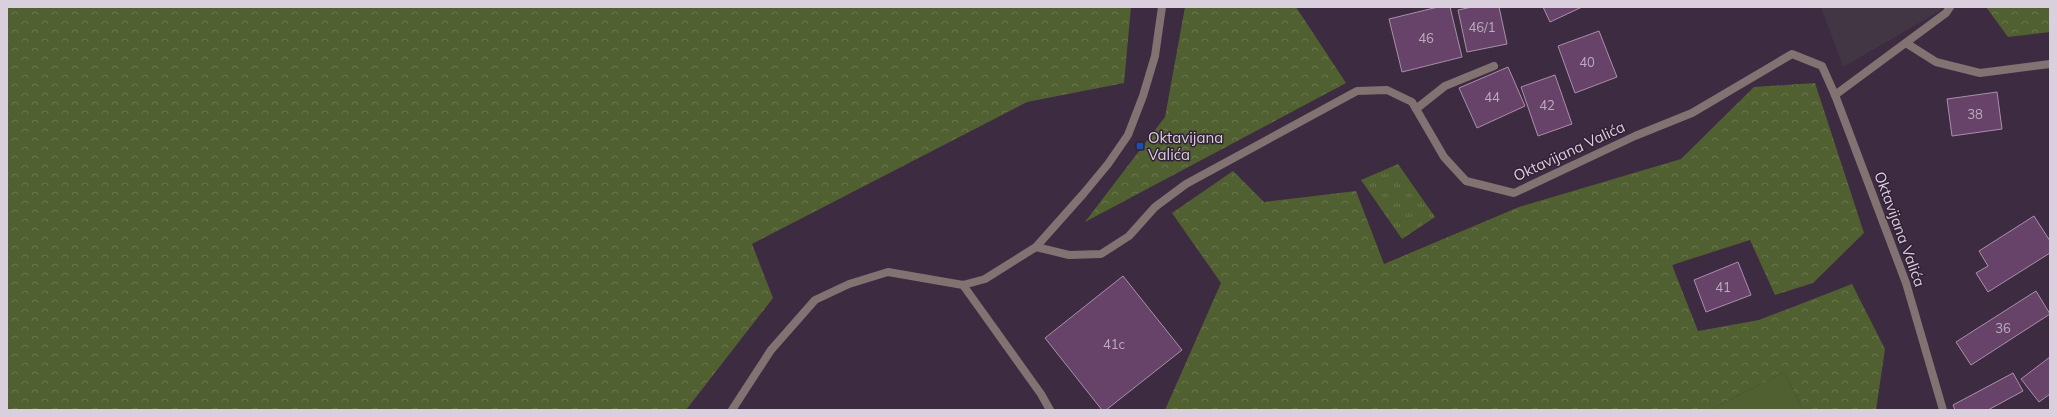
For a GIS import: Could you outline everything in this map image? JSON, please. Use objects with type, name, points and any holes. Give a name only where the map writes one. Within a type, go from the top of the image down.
[{"type":"street","points":[[732,410],[771,350],[815,300],[849,284],[888,272],[963,285],[985,278],[1036,247],[1108,164],[1128,135],[1143,96],[1155,56],[1162,7]]},
{"type":"street","points":[[1835,95],[1946,13],[1950,7]]},
{"type":"street","points":[[1906,43],[1936,62],[1980,73],[2050,64]]},
{"type":"street","name":"Oktavijana Valića","points":[[1036,247],[1069,255],[1101,254],[1129,236],[1155,207],[1186,184],[1357,91],[1387,90],[1412,102],[1444,157],[1466,181],[1514,193],[1635,136],[1692,112],[1792,54],[1822,66],[1835,95],[1906,283],[1943,410]]},
{"type":"street","points":[[1416,109],[1445,86],[1494,66]]},
{"type":"street","points":[[963,285],[1041,394],[1050,410]]},
{"type":"shaded area","points":[[1821,7],[1942,7],[1940,11],[1843,67]]},
{"type":"green space","points":[[7,7],[1131,7],[1124,83],[1027,102],[752,244],[773,298],[686,410],[7,410]]},
{"type":"green space","points":[[1185,7],[1296,7],[1346,83],[1085,222],[1165,117]]},
{"type":"green space","points":[[1986,7],[2050,7],[2050,32],[2008,37]]},
{"type":"green space","points":[[1815,83],[1864,233],[1813,283],[1775,295],[1750,240],[1672,265],[1698,331],[1759,320],[1852,284],[1885,349],[1876,410],[1803,410],[1784,372],[1710,410],[1165,410],[1221,283],[1172,213],[1233,171],[1264,202],[1356,191],[1384,264],[1519,207],[1681,159],[1754,87]]},
{"type":"green space","points":[[1398,164],[1435,217],[1402,239],[1361,180]]},
{"type":"green space","points":[[1784,372],[1803,410],[1710,410]]},
{"type":"building","points":[[1438,7],[1450,7],[1462,57],[1402,72],[1389,19]]},
{"type":"building","points":[[1472,7],[1499,7],[1507,44],[1467,52],[1458,10]]},
{"type":"building","points":[[1543,7],[1582,7],[1550,22]]},
{"type":"building","points":[[1599,31],[1617,77],[1575,93],[1558,46]]},
{"type":"building","points":[[1508,67],[1525,106],[1477,128],[1459,88]]},
{"type":"building","points":[[1555,75],[1572,124],[1538,136],[1521,87]]},
{"type":"building","points":[[1997,92],[2002,129],[1952,136],[1947,99]]},
{"type":"building","points":[[2034,216],[2050,241],[2050,253],[1988,292],[1976,273],[1988,266],[1979,251]]},
{"type":"building","points":[[1738,262],[1751,295],[1706,312],[1694,280]]},
{"type":"building","points":[[1123,276],[1182,350],[1106,410],[1102,410],[1045,338]]},
{"type":"building","points":[[2036,291],[2050,314],[1971,365],[1956,342]]},
{"type":"building","points":[[2050,357],[2050,394],[2039,402],[2021,379]]},
{"type":"building","points":[[2013,373],[2023,391],[1988,410],[1955,410],[1953,405]]},
{"type":"place","name":"Oktavijana Valića","points":[[1140,146]]}]
